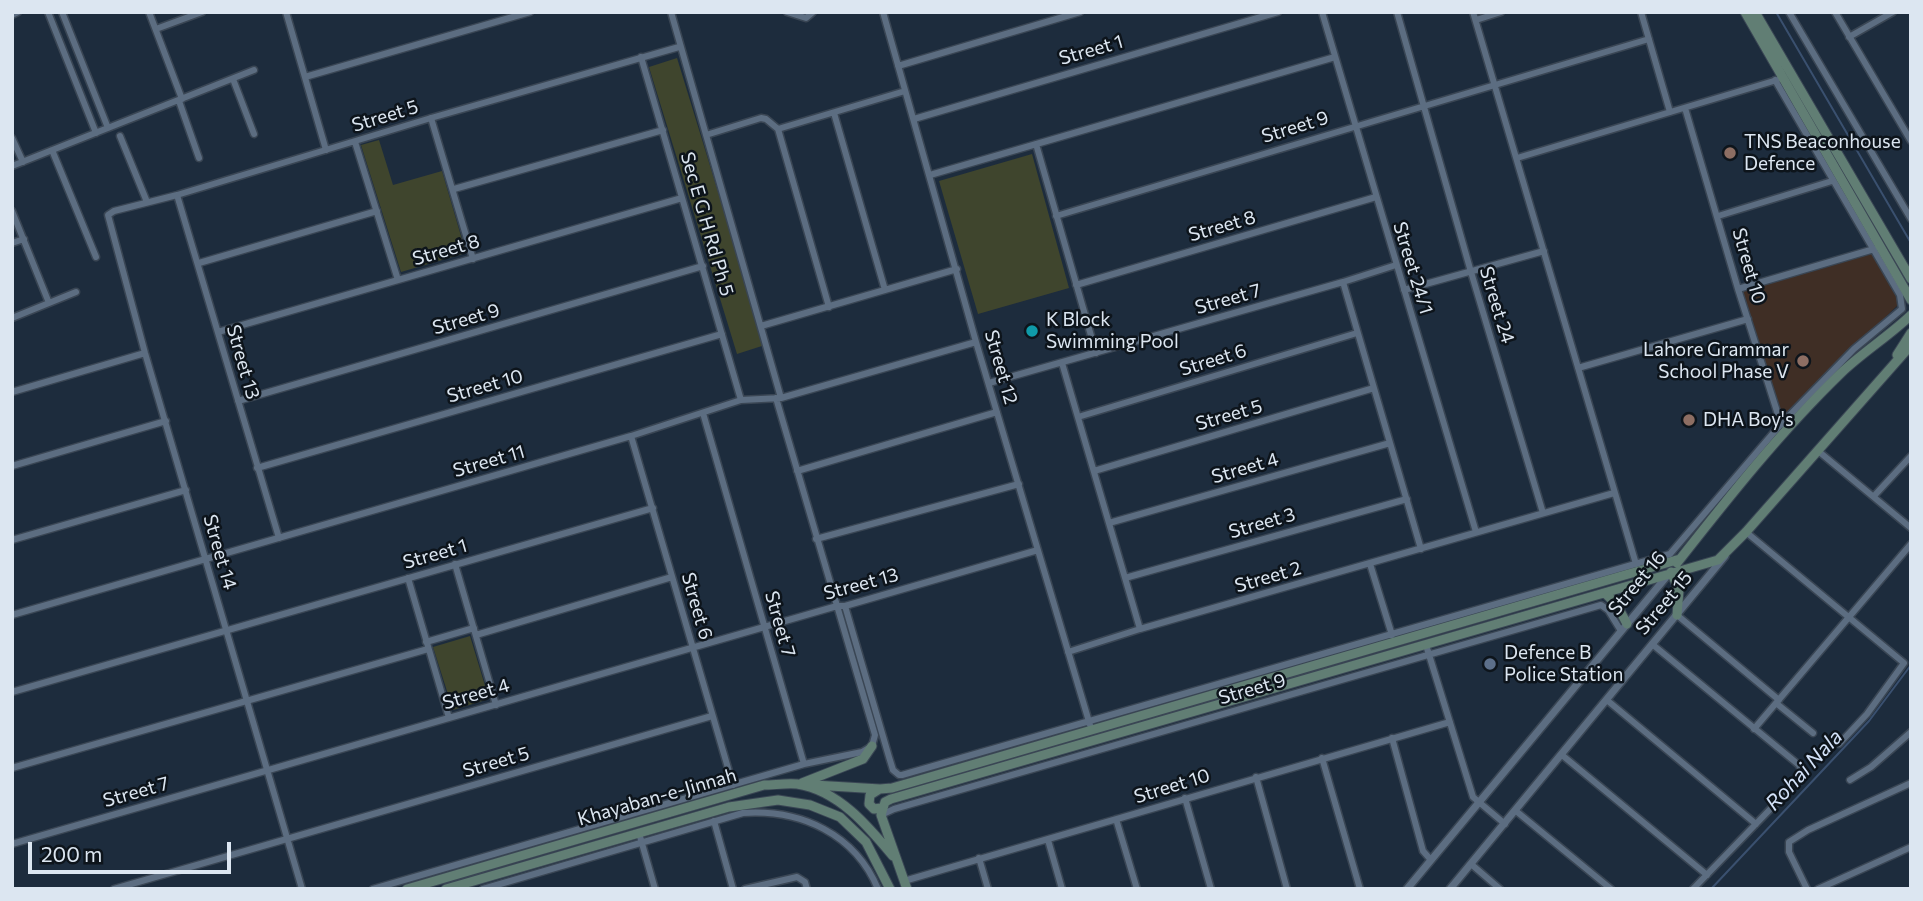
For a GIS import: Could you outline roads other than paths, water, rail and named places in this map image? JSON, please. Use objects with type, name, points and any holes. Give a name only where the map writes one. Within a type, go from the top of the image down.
[{"type":"main road","points":[[1745,12],[1779,79],[1826,161],[1911,300]]},
{"type":"main road","points":[[1755,12],[1911,279]]},
{"type":"main road","name":"Street 16","points":[[1680,564],[1693,536],[1785,426],[1857,358],[1911,315]]},
{"type":"main road","points":[[1891,366],[1911,333]]},
{"type":"main road","name":"Street 15","points":[[1727,553],[1911,345]]},
{"type":"main road","points":[[797,784],[892,788],[1090,726],[1660,566],[1712,562],[1727,553]]},
{"type":"main road","points":[[881,811],[885,802],[891,799],[1599,598],[1670,574],[1680,564]]},
{"type":"main road","points":[[1660,566],[1670,574],[1679,590],[1677,615]]},
{"type":"main road","points":[[1599,598],[1617,604],[1624,627]]},
{"type":"main road","points":[[797,784],[863,759],[872,746]]},
{"type":"main road","name":"Khayaban-e-Jinnah","points":[[407,889],[764,785],[797,784],[820,791],[852,812],[896,859]]},
{"type":"main road","name":"Khayaban-e-Jinnah","points":[[880,789],[870,795],[869,804],[881,811],[905,885]]},
{"type":"main road","name":"Khayaban-e-Jinnah","points":[[446,889],[640,838],[742,809],[759,801],[789,801],[810,805],[840,817],[855,829],[866,842],[890,889]]},
{"type":"street","points":[[12,15],[18,12]]},
{"type":"street","points":[[48,12],[96,133]]},
{"type":"street","points":[[62,12],[108,128]]},
{"type":"street","points":[[149,12],[199,158]]},
{"type":"street","points":[[156,29],[202,12]]},
{"type":"street","points":[[286,12],[326,150]]},
{"type":"street","points":[[305,77],[530,12]]},
{"type":"street","points":[[373,889],[804,764],[862,752],[872,746],[875,735],[816,539],[761,326],[670,12]]},
{"type":"street","points":[[787,12],[811,15]]},
{"type":"street","name":"Street 12","points":[[883,12],[976,342],[1090,726]]},
{"type":"street","points":[[898,65],[1080,12]]},
{"type":"street","name":"Street 1","points":[[914,119],[1278,12]]},
{"type":"street","name":"Street 24/1","points":[[1322,12],[1476,532]]},
{"type":"street","points":[[1397,12],[1423,106]]},
{"type":"street","points":[[1501,12],[1475,16],[1636,565]]},
{"type":"street","points":[[1641,12],[1670,112]]},
{"type":"street","points":[[1789,12],[1911,219]]},
{"type":"street","points":[[1835,12],[1911,141]]},
{"type":"street","points":[[1849,37],[1893,12]]},
{"type":"street","name":"Street 9","points":[[1056,216],[1649,39]]},
{"type":"street","name":"Street 5","points":[[109,223],[110,213],[680,47]]},
{"type":"street","name":"Sec E G H Rd Ph 5","points":[[641,57],[741,400]]},
{"type":"street","points":[[930,175],[1335,57]]},
{"type":"street","points":[[12,166],[254,70]]},
{"type":"street","points":[[233,79],[254,134]]},
{"type":"street","points":[[1517,158],[1779,79]]},
{"type":"street","points":[[778,130],[905,92]]},
{"type":"street","name":"Street 24","points":[[1423,106],[1543,513]]},
{"type":"street","name":"Street 10","points":[[1685,108],[1738,289],[1785,426]]},
{"type":"street","points":[[834,113],[885,290]]},
{"type":"street","points":[[431,118],[473,258]]},
{"type":"street","points":[[706,135],[761,118],[778,130],[829,307]]},
{"type":"street","points":[[454,189],[663,130]]},
{"type":"street","points":[[120,136],[147,202]]},
{"type":"street","points":[[12,138],[23,162]]},
{"type":"street","points":[[355,142],[398,281]]},
{"type":"street","points":[[1036,145],[1096,353]]},
{"type":"street","points":[[52,150],[96,257]]},
{"type":"street","points":[[1785,426],[1854,349],[1902,309],[1900,295],[1832,180],[1826,161]]},
{"type":"street","points":[[1718,216],[1832,180]]},
{"type":"street","name":"Street 13","points":[[177,195],[279,538]]},
{"type":"street","name":"Street 8","points":[[1076,285],[1376,197]]},
{"type":"street","name":"Street 8","points":[[218,331],[682,198]]},
{"type":"street","points":[[12,211],[49,303]]},
{"type":"street","points":[[199,263],[377,211]]},
{"type":"street","name":"Street 14","points":[[109,223],[302,889]]},
{"type":"street","points":[[12,243],[24,239]]},
{"type":"street","points":[[1738,289],[1874,249]]},
{"type":"street","points":[[1404,290],[1544,251]]},
{"type":"street","name":"Street 7","points":[[989,383],[1396,265]]},
{"type":"street","name":"Street 9","points":[[238,401],[703,266]]},
{"type":"street","points":[[761,326],[957,270]]},
{"type":"street","points":[[1343,282],[1421,548]]},
{"type":"street","points":[[12,317],[76,292]]},
{"type":"street","points":[[1578,368],[1748,319]]},
{"type":"street","name":"Street 6","points":[[1078,417],[1357,333]]},
{"type":"street","name":"Street 10","points":[[257,468],[722,334]]},
{"type":"street","name":"Street 11","points":[[206,559],[631,436],[741,400],[778,398],[976,342]]},
{"type":"street","points":[[12,392],[145,353]]},
{"type":"street","points":[[1062,363],[1140,629]]},
{"type":"street","name":"Street 5","points":[[1094,471],[1374,388]]},
{"type":"street","points":[[797,471],[997,412]]},
{"type":"street","name":"Street 7","points":[[703,413],[804,764]]},
{"type":"street","points":[[12,466],[166,421]]},
{"type":"street","name":"Street 6","points":[[631,436],[733,785]]},
{"type":"street","name":"Street 4","points":[[1109,523],[1390,443]]},
{"type":"street","points":[[1817,450],[1911,528]]},
{"type":"street","points":[[1874,496],[1911,456]]},
{"type":"street","points":[[816,539],[1018,484]]},
{"type":"street","points":[[12,540],[186,490]]},
{"type":"street","name":"Street 2","points":[[1068,652],[1614,493]]},
{"type":"street","name":"Street 3","points":[[1125,578],[1407,499]]},
{"type":"street","name":"Street 1","points":[[227,631],[653,508]]},
{"type":"street","points":[[1746,532],[1904,663],[1867,715],[1839,744]]},
{"type":"street","points":[[845,606],[893,770],[902,775],[1090,726],[1636,565],[1670,554],[1693,536]]},
{"type":"street","points":[[1754,729],[1911,544]]},
{"type":"street","name":"Street 13","points":[[692,646],[836,606],[845,606],[1038,550]]},
{"type":"street","name":"Street 15","points":[[1450,889],[1608,701],[1727,553]]},
{"type":"street","points":[[12,615],[206,559]]},
{"type":"street","points":[[455,564],[496,705]]},
{"type":"street","points":[[1370,564],[1392,635]]},
{"type":"street","name":"Street 16","points":[[1406,889],[1670,574]]},
{"type":"street","points":[[408,578],[449,718]]},
{"type":"street","points":[[12,768],[247,701],[475,631],[673,578]]},
{"type":"street","points":[[1599,598],[1601,605],[1624,627]]},
{"type":"street","name":"Street 9","points":[[881,811],[1429,655],[1599,598]]},
{"type":"street","points":[[1677,615],[1813,733]]},
{"type":"street","points":[[12,692],[227,631]]},
{"type":"street","points":[[1652,644],[1799,765],[1802,772],[1693,889]]},
{"type":"street","points":[[1426,645],[1472,795],[1505,824]]},
{"type":"street","name":"Street 4","points":[[268,770],[692,646]]},
{"type":"street","points":[[1608,701],[1756,824]]},
{"type":"street","name":"Street 5","points":[[288,839],[712,716]]},
{"type":"street","name":"Street 10","points":[[905,885],[979,858],[1450,722]]},
{"type":"street","points":[[1850,780],[1871,767],[1911,732]]},
{"type":"street","points":[[1392,738],[1423,851],[1431,860]]},
{"type":"street","points":[[1562,754],[1707,875]]},
{"type":"street","points":[[1322,758],[1360,889]]},
{"type":"street","name":"Street 7","points":[[12,844],[268,770]]},
{"type":"street","points":[[1256,777],[1287,889]]},
{"type":"street","points":[[1807,889],[1789,852],[1790,842],[1808,830],[1911,783]]},
{"type":"street","points":[[1185,798],[1211,889]]},
{"type":"street","points":[[483,889],[640,838],[714,821],[742,809],[781,813],[813,822],[826,829],[857,854],[872,873],[878,889]]},
{"type":"street","points":[[1516,811],[1611,889]]},
{"type":"street","points":[[1116,819],[1137,889]]},
{"type":"street","points":[[714,821],[733,889]]},
{"type":"street","points":[[640,838],[655,889]]},
{"type":"street","points":[[114,889],[288,839]]},
{"type":"street","points":[[1048,840],[1062,889]]},
{"type":"street","points":[[1818,889],[1911,846]]},
{"type":"street","points":[[979,858],[988,889]]},
{"type":"street","points":[[1471,864],[1500,889]]},
{"type":"street","points":[[745,889],[797,877],[805,882],[807,889]]},
{"type":"waterway","name":"Rohai Nala","points":[[1776,12],[1911,243]]},
{"type":"waterway","name":"Rohai Nala","points":[[1711,889],[1869,721],[1911,665]]},
{"type":"place","name":"TNS Beaconhouse Defence","points":[[1730,153]]},
{"type":"place","name":"K Block Swimming Pool","points":[[1032,331]]},
{"type":"place","name":"Lahore Grammar School Phase V","points":[[1803,361]]},
{"type":"place","name":"DHA Boy's","points":[[1689,420]]},
{"type":"place","name":"Defence B Police Station","points":[[1490,664]]}]
